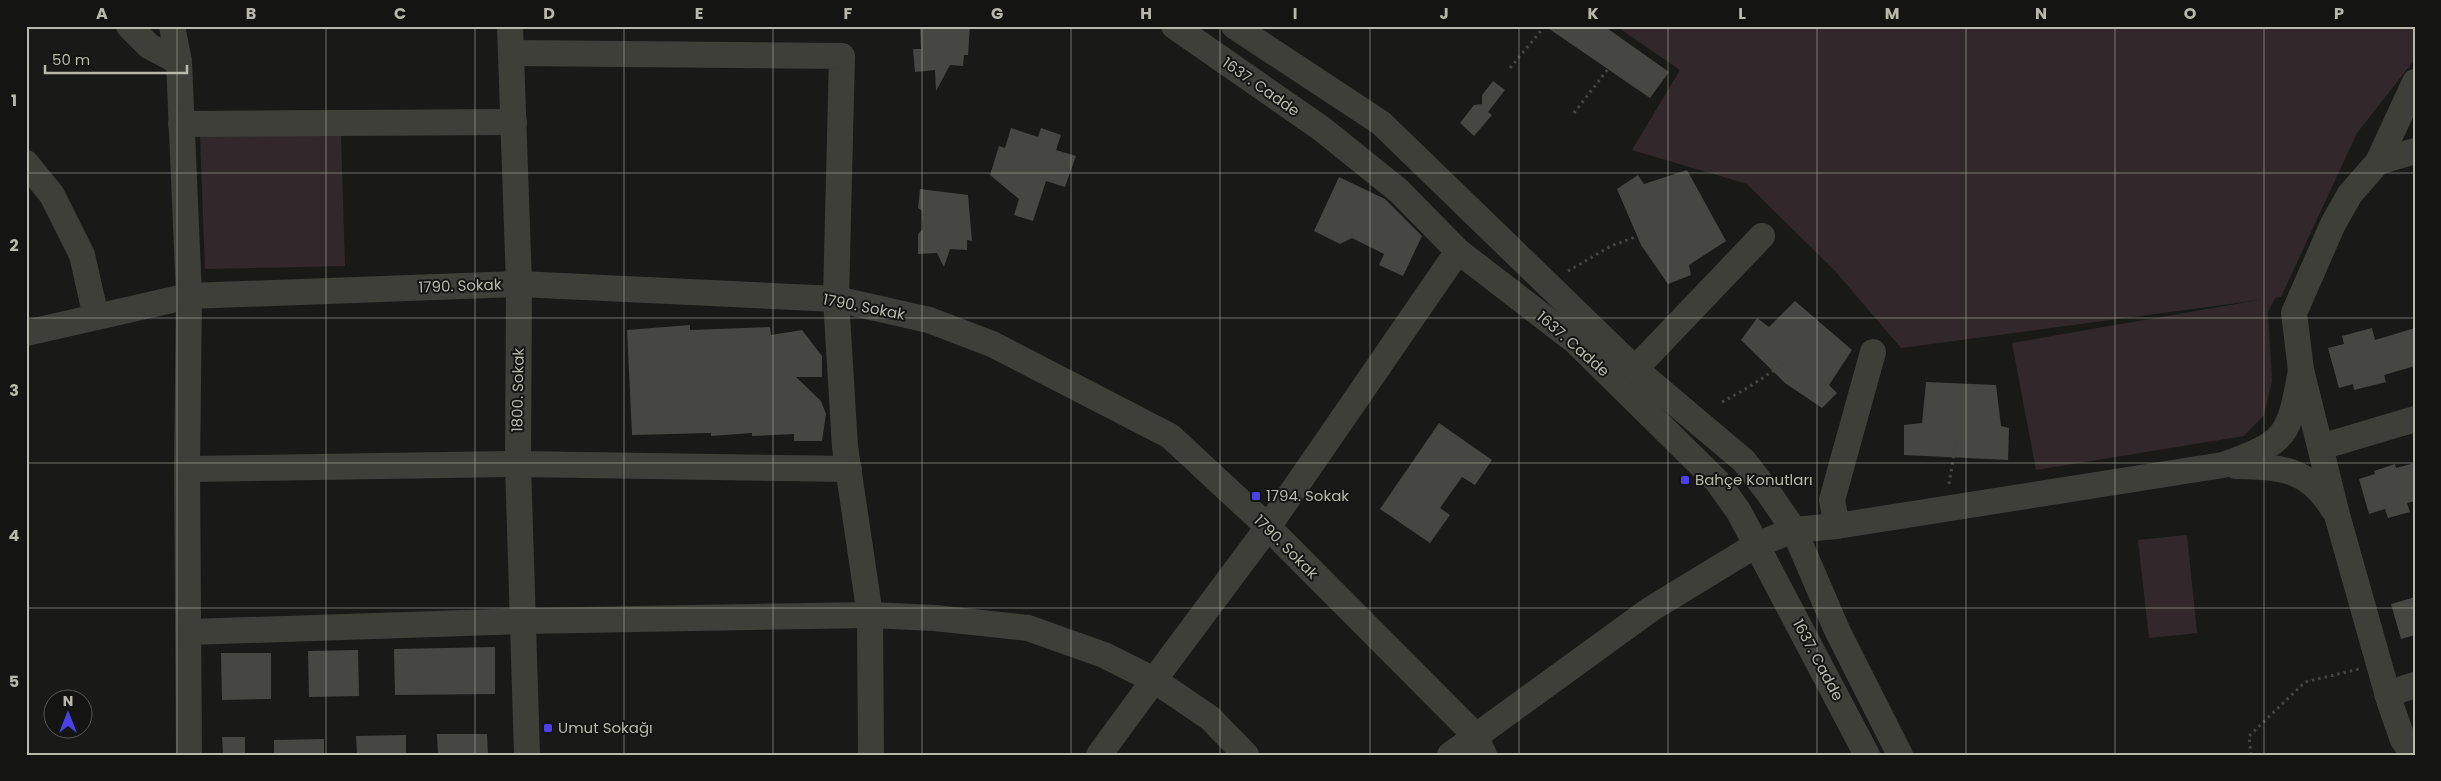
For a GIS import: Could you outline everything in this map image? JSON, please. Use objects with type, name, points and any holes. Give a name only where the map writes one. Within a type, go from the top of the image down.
[{"type":"street","points":[[129,26],[149,46],[179,62]]},
{"type":"street","points":[[172,26],[179,62],[189,296],[187,469],[190,632],[189,755]]},
{"type":"street","name":"1800. Sokak","points":[[510,26],[519,284],[518,464],[527,755]]},
{"type":"street","name":"1637. Cadde","points":[[1174,26],[1322,129],[1399,191],[1458,251],[1576,342],[1717,481],[1739,512],[1867,755]]},
{"type":"street","name":"1637. Cadde","points":[[1234,26],[1380,123],[1635,369],[1744,461],[1794,530],[1837,630],[1900,755]]},
{"type":"street","points":[[512,53],[842,56],[836,299],[845,447],[870,615],[871,755]]},
{"type":"street","points":[[2414,755],[2403,740],[2387,694],[2337,515],[2301,370],[2294,313],[2333,224],[2350,194],[2378,162],[2415,82]]},
{"type":"street","points":[[181,124],[514,122]]},
{"type":"street","points":[[2378,162],[2415,151]]},
{"type":"street","points":[[26,163],[52,195],[82,255],[96,317]]},
{"type":"street","points":[[1635,369],[1762,236]]},
{"type":"street","points":[[1099,755],[1268,527],[1458,251]]},
{"type":"street","name":"1790. Sokak","points":[[26,334],[189,296],[519,284],[836,299],[929,320],[992,344],[1108,402],[1170,436],[1268,527],[1479,745]]},
{"type":"street","points":[[1837,526],[1832,500],[1872,352]]},
{"type":"street","points":[[2223,466],[2260,452],[2281,437],[2291,419],[2301,370]]},
{"type":"street","points":[[2321,447],[2415,419]]},
{"type":"street","points":[[187,469],[518,464],[849,469]]},
{"type":"street","points":[[1450,755],[1479,745],[1651,609],[1756,545],[1794,530],[1837,526],[2223,466],[2278,467],[2305,477],[2323,492],[2337,515]]},
{"type":"street","points":[[190,632],[523,621],[870,615],[935,618],[1028,628],[1104,655],[1154,680],[1210,718],[1246,755]]},
{"type":"street","points":[[2387,694],[2415,685]]},
{"type":"path","points":[[1510,68],[1545,26]]},
{"type":"path","points":[[1574,113],[1608,69]]},
{"type":"path","points":[[1568,271],[1611,246],[1657,229]]},
{"type":"path","points":[[1722,402],[1749,387],[1788,361]]},
{"type":"path","points":[[1949,484],[1956,442]]},
{"type":"path","points":[[2251,755],[2249,736],[2305,682],[2378,664]]},
{"type":"shaded area","points":[[1616,26],[2415,26],[2415,59],[2357,133],[2281,297],[2275,298],[2268,312],[2272,381],[2264,415],[2244,436],[2036,470],[2012,343],[2259,300],[1901,348],[1836,272],[1747,184],[1632,150],[1680,70]]},
{"type":"shaded area","points":[[341,135],[345,266],[205,269],[200,136]]},
{"type":"shaded area","points":[[2187,535],[2197,633],[2149,638],[2138,540]]},
{"type":"building","points":[[920,26],[970,26],[968,55],[964,55],[963,66],[950,65],[936,91],[935,70],[915,72],[913,49],[921,49]]},
{"type":"building","points":[[1545,26],[1604,26],[1669,72],[1650,98]]},
{"type":"building","points":[[1493,81],[1505,90],[1488,112],[1492,115],[1474,136],[1460,123],[1474,105],[1482,104],[1482,95]]},
{"type":"building","points":[[1011,128],[1038,137],[1041,128],[1061,135],[1056,150],[1076,156],[1065,187],[1046,181],[1033,221],[1014,215],[1019,199],[990,175],[999,146],[1005,148]]},
{"type":"building","points":[[1687,170],[1726,241],[1689,265],[1691,275],[1668,284],[1641,245],[1617,189],[1638,175],[1644,184]]},
{"type":"building","points":[[1339,177],[1385,199],[1422,236],[1403,276],[1379,265],[1384,254],[1352,238],[1340,244],[1314,231]]},
{"type":"building","points":[[920,189],[968,195],[972,241],[967,240],[967,250],[950,249],[944,267],[937,253],[918,254],[918,234],[923,229],[922,211],[918,208]]},
{"type":"building","points":[[1795,301],[1852,350],[1829,385],[1837,393],[1822,408],[1785,383],[1741,340],[1757,318],[1769,327]]},
{"type":"building","points":[[690,325],[690,330],[770,327],[771,335],[802,330],[822,356],[822,377],[796,377],[821,401],[826,414],[822,441],[794,441],[794,434],[752,436],[752,433],[711,436],[711,433],[632,435],[627,330]]},
{"type":"building","points":[[2372,328],[2375,340],[2415,328],[2415,366],[2384,375],[2386,382],[2354,390],[2353,384],[2339,388],[2328,348],[2344,344],[2342,336]]},
{"type":"building","points":[[1926,382],[1996,385],[2001,426],[2009,428],[2008,460],[1904,455],[1904,425],[1922,423]]},
{"type":"building","points":[[1439,423],[1492,460],[1475,485],[1462,477],[1440,508],[1450,515],[1430,543],[1380,509]]},
{"type":"building","points":[[2415,463],[2415,501],[2407,503],[2410,512],[2388,518],[2385,509],[2369,514],[2359,479],[2375,474],[2374,471],[2395,464],[2396,468]]},
{"type":"building","points":[[2415,597],[2415,635],[2401,639],[2391,604]]},
{"type":"building","points":[[495,647],[495,694],[395,695],[394,649]]},
{"type":"building","points":[[358,650],[359,696],[309,697],[308,651]]},
{"type":"building","points":[[221,653],[271,653],[271,699],[222,700]]},
{"type":"building","points":[[437,734],[487,734],[488,755],[438,755]]},
{"type":"building","points":[[406,735],[406,755],[357,755],[356,736]]},
{"type":"building","points":[[222,737],[245,737],[245,755],[223,755]]},
{"type":"building","points":[[324,739],[324,755],[274,755],[274,740]]},
{"type":"place","name":"Bahçe Konutları","points":[[1685,480]]},
{"type":"place","name":"1794. Sokak","points":[[1256,496]]},
{"type":"place","name":"Umut Sokağı","points":[[548,728]]}]
